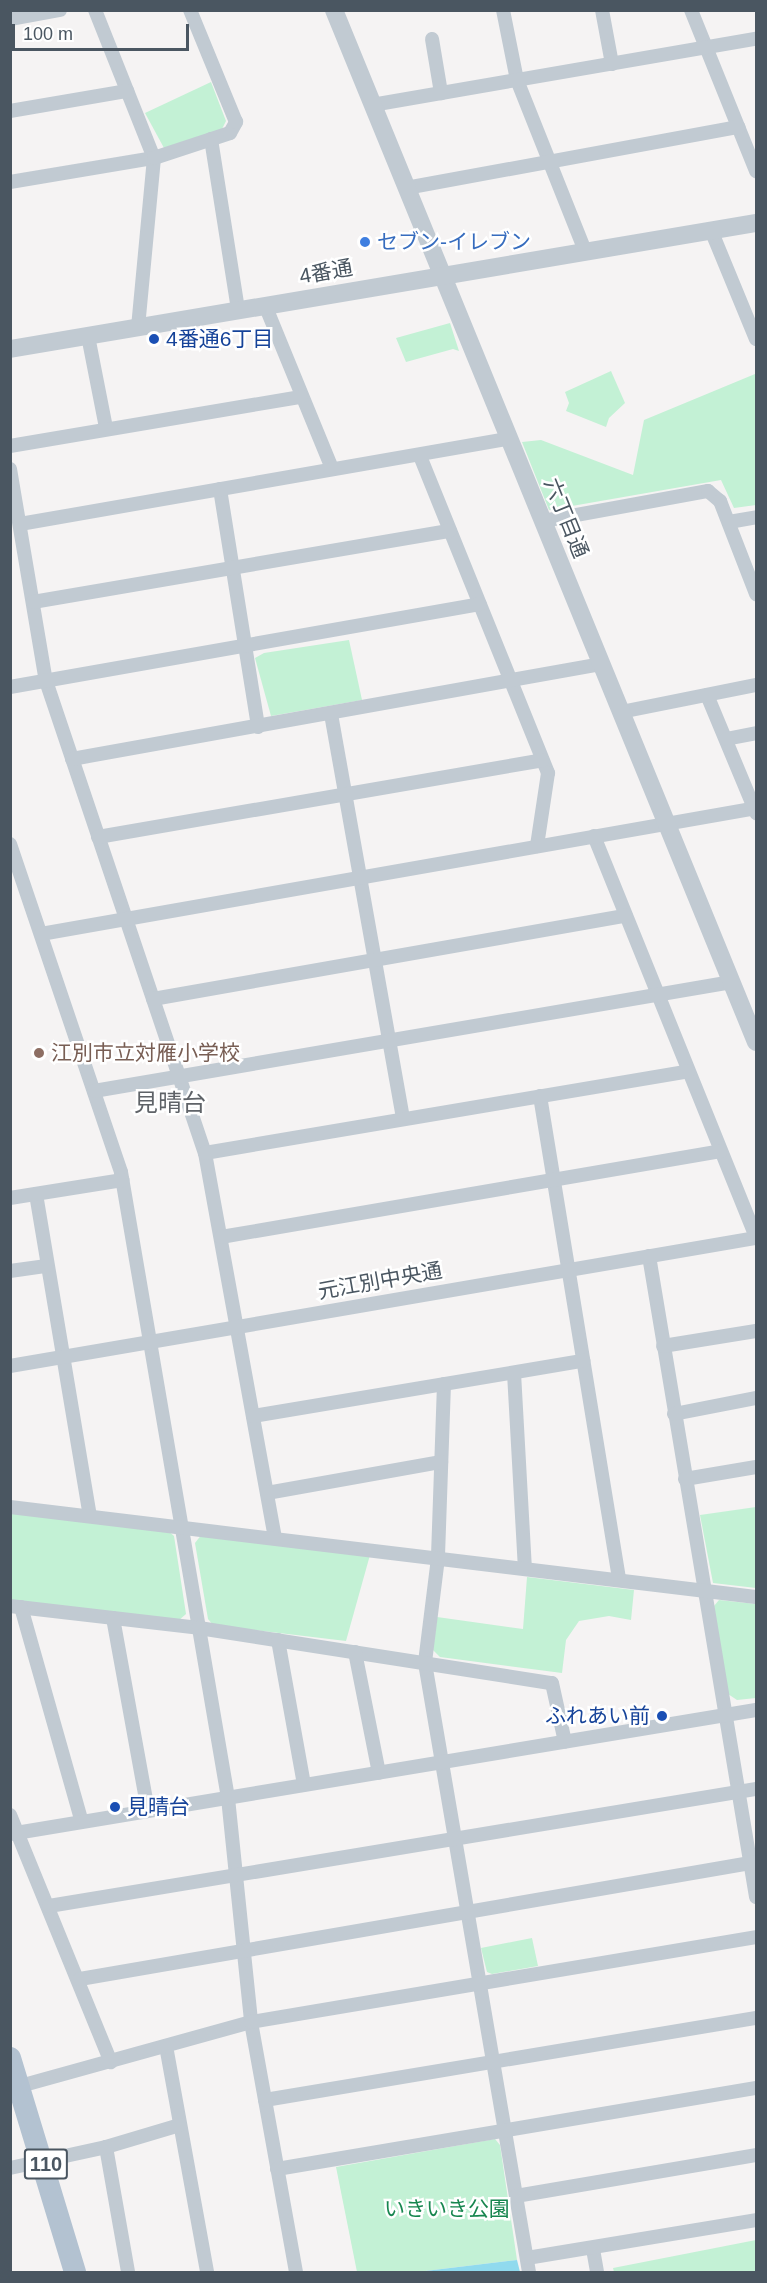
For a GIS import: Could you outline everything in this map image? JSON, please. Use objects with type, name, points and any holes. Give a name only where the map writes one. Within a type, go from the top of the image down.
[{"type":"main road","name":"110","points":[[10,2058],[16,2088],[45,2162],[75,2272]]},
{"type":"street","points":[[12,16],[60,10]]},
{"type":"street","points":[[95,10],[154,158],[138,327]]},
{"type":"street","points":[[10,182],[154,158],[230,133],[236,122],[190,10]]},
{"type":"street","name":"六丁目通","points":[[334,10],[756,1042]]},
{"type":"street","points":[[503,10],[517,80],[585,251]]},
{"type":"street","points":[[602,10],[612,64]]},
{"type":"street","points":[[691,10],[756,171]]},
{"type":"street","points":[[432,39],[441,93]]},
{"type":"street","points":[[372,105],[756,39]]},
{"type":"street","points":[[10,111],[127,91]]},
{"type":"street","points":[[406,188],[548,159],[738,127]]},
{"type":"street","points":[[211,139],[238,310]]},
{"type":"street","name":"4番通","points":[[10,349],[756,223]]},
{"type":"street","points":[[711,230],[756,339]]},
{"type":"street","points":[[265,305],[332,468]]},
{"type":"street","points":[[88,336],[106,428]]},
{"type":"street","points":[[10,446],[106,428],[301,397]]},
{"type":"street","points":[[20,524],[509,439]]},
{"type":"street","points":[[420,456],[548,773],[537,846]]},
{"type":"street","points":[[10,469],[46,681],[205,1153],[275,1538]]},
{"type":"street","points":[[220,489],[258,727]]},
{"type":"street","points":[[543,521],[708,491],[720,501],[755,588]]},
{"type":"street","points":[[729,522],[756,517]]},
{"type":"street","points":[[33,602],[450,531]]},
{"type":"street","points":[[10,687],[480,604]]},
{"type":"street","points":[[72,759],[512,682],[601,664]]},
{"type":"street","points":[[621,712],[756,685]]},
{"type":"street","points":[[41,934],[667,823],[756,810],[707,695]]},
{"type":"street","points":[[331,714],[357,878],[403,1119]]},
{"type":"street","points":[[726,739],[756,733]]},
{"type":"street","points":[[98,837],[542,760]]},
{"type":"street","points":[[594,836],[756,1237]]},
{"type":"street","points":[[10,844],[123,1180],[228,1798],[251,2022],[296,2272]]},
{"type":"street","points":[[153,999],[626,916]]},
{"type":"street","points":[[94,1091],[732,982]]},
{"type":"street","points":[[205,1153],[688,1071]]},
{"type":"street","points":[[540,1096],[619,1580]]},
{"type":"street","points":[[220,1237],[721,1151]]},
{"type":"street","points":[[10,1198],[123,1180]]},
{"type":"street","points":[[36,1194],[61,1357],[90,1516]]},
{"type":"street","name":"元江別中央通","points":[[10,1366],[756,1237]]},
{"type":"street","points":[[649,1256],[703,1590],[754,1863],[756,1897]]},
{"type":"street","points":[[10,1272],[47,1266]]},
{"type":"street","points":[[663,1346],[756,1331]]},
{"type":"street","points":[[253,1416],[583,1361]]},
{"type":"street","points":[[514,1373],[525,1569]]},
{"type":"street","points":[[444,1384],[438,1558],[425,1663],[444,1762],[529,2272]]},
{"type":"street","points":[[674,1414],[756,1398]]},
{"type":"street","points":[[267,1493],[441,1462]]},
{"type":"street","points":[[685,1479],[756,1467]]},
{"type":"street","points":[[10,1507],[756,1597]]},
{"type":"street","points":[[81,1822],[16,1606],[199,1628],[552,1683],[565,1742]]},
{"type":"street","points":[[113,1618],[148,1811]]},
{"type":"street","points":[[278,1640],[304,1785]]},
{"type":"street","points":[[355,1652],[379,1773]]},
{"type":"street","points":[[14,1834],[756,1710]]},
{"type":"street","points":[[49,1906],[236,1873],[756,1789]]},
{"type":"street","points":[[10,1815],[14,1834],[49,1906],[80,1979],[111,2062]]},
{"type":"street","points":[[80,1979],[243,1949],[754,1863]]},
{"type":"street","points":[[16,2088],[251,2022],[756,1937]]},
{"type":"street","points":[[265,2100],[756,2018]]},
{"type":"street","points":[[166,2046],[207,2272]]},
{"type":"street","points":[[277,2169],[756,2088]]},
{"type":"street","points":[[10,2168],[106,2147],[180,2125]]},
{"type":"street","points":[[106,2147],[128,2272]]},
{"type":"street","points":[[516,2196],[756,2155]]},
{"type":"street","points":[[527,2258],[593,2249],[756,2220]]},
{"type":"street","points":[[593,2249],[597,2272]]},
{"type":"green space","points":[[211,82],[226,121],[222,129],[164,148],[145,113]]},
{"type":"green space","points":[[450,323],[459,351],[453,349],[406,362],[396,338]]},
{"type":"green space","points":[[611,371],[625,403],[609,418],[606,427],[566,411],[569,403],[565,392]]},
{"type":"green space","points":[[755,374],[756,505],[734,508],[721,480],[549,510],[522,442],[541,440],[633,475],[644,420]]},
{"type":"green space","points":[[349,640],[362,700],[271,716],[255,658],[264,653]]},
{"type":"green space","points":[[756,1507],[756,1588],[713,1583],[700,1515]]},
{"type":"green space","points":[[11,1510],[166,1529],[174,1536],[186,1614],[178,1621],[11,1601]]},
{"type":"green space","points":[[202,1534],[370,1555],[346,1641],[213,1625],[208,1619],[195,1543]]},
{"type":"green space","points":[[527,1577],[634,1590],[631,1620],[609,1616],[579,1621],[566,1640],[562,1673],[440,1657],[433,1650],[437,1617],[523,1629]]},
{"type":"green space","points":[[719,1600],[756,1604],[756,1698],[737,1700],[728,1694],[714,1606]]},
{"type":"green space","points":[[532,1938],[538,1966],[492,1974],[487,1972],[481,1948]]},
{"type":"green space","name":"いきいき公園","points":[[495,2139],[500,2145],[517,2260],[417,2272],[357,2272],[336,2167]]},
{"type":"green space","points":[[756,2240],[756,2272],[614,2272],[613,2268]]},
{"type":"water","points":[[517,2260],[520,2272],[417,2272]]},
{"type":"place","name":"セブン-イレブン","points":[[365,242]]},
{"type":"place","name":"4番通6丁目","points":[[154,339]]},
{"type":"place","name":"江別市立対雁小学校","points":[[39,1053]]},
{"type":"place","name":"ふれあい前","points":[[662,1716]]},
{"type":"place","name":"見晴台","points":[[115,1807]]},
{"type":"district","name":"見晴台","points":[[170,1103]]}]
